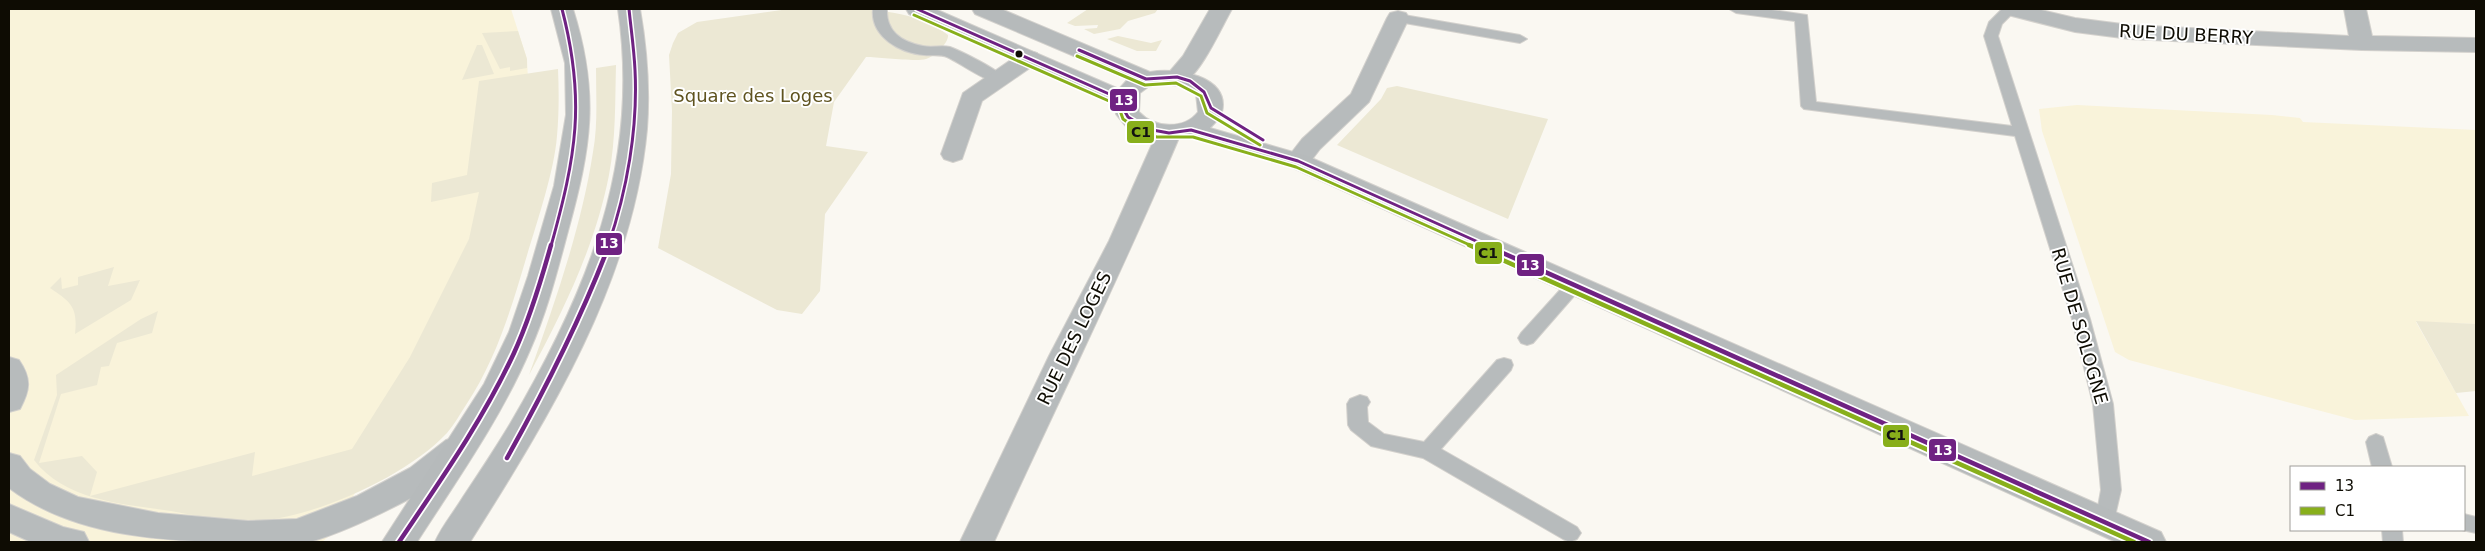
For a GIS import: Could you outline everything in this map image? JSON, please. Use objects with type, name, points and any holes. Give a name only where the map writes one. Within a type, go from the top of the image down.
[{"type":"main road","points":[[399,542],[466,442],[499,386],[519,345],[534,305],[569,179],[576,138],[579,96],[574,46],[562,9]]},
{"type":"main road","points":[[452,542],[504,464],[552,380],[584,313],[616,222],[630,157],[636,101],[636,66],[629,9]]},
{"type":"main road","points":[[917,9],[1125,101]]},
{"type":"main road","points":[[983,9],[1147,79]]},
{"type":"main road","points":[[1180,131],[1206,120],[1211,108],[1210,98],[1206,91],[1198,85],[1177,77],[1147,79],[1131,88],[1127,94],[1124,110],[1133,121],[1147,129],[1180,131],[1298,161]]},
{"type":"main road","points":[[1211,108],[1298,161],[2149,542]]},
{"type":"street","points":[[1177,77],[1193,59],[1221,9]]},
{"type":"street","name":"RUE DU BERRY","points":[[2011,9],[2075,25],[2130,32],[2362,43],[2476,45]]},
{"type":"street","points":[[2355,9],[2362,43]]},
{"type":"street","points":[[1298,161],[1311,144],[1360,97],[1398,18]]},
{"type":"street","points":[[953,154],[971,98],[1028,58]]},
{"type":"street","name":"RUE DES LOGES","points":[[977,542],[1064,356],[1180,131]]},
{"type":"street","points":[[9,368],[14,374],[15,385],[9,401]]},
{"type":"street","points":[[9,465],[19,478],[39,493],[72,509],[158,526],[248,536],[298,532],[368,505],[421,477],[466,442]]},
{"type":"street","points":[[10,519],[59,540],[72,542]]},
{"type":"lane","points":[[880,9],[879,20],[892,39],[903,45],[923,51],[947,52],[997,78]]},
{"type":"lane","points":[[1736,9],[1802,18],[1809,106],[2023,132]]},
{"type":"lane","name":"RUE DE SOLOGNE","points":[[2011,9],[1996,22],[1991,36],[2023,132],[2090,349],[2104,404],[2111,490],[2105,523]]},
{"type":"lane","points":[[1398,18],[1520,39]]},
{"type":"lane","points":[[1527,338],[1575,284]]},
{"type":"lane","points":[[1428,451],[1504,364]]},
{"type":"lane","points":[[1360,402],[1357,404],[1358,425],[1378,441],[1428,451],[1570,533]]},
{"type":"lane","points":[[2376,442],[2382,466]]},
{"type":"shaded area","points":[[9,9],[511,9],[527,59],[529,103],[371,463],[334,532],[322,542],[9,542]]},
{"type":"shaded area","points":[[2077,105],[2272,115],[2300,118],[2303,122],[2476,130],[2476,324],[2416,322],[2469,416],[2355,420],[2129,360],[2115,352],[2042,131],[2039,109]]},
{"type":"green space","name":"Square des Loges","points":[[789,9],[850,9],[893,13],[913,17],[948,35],[946,42],[940,49],[933,56],[926,59],[906,60],[866,57],[834,102],[826,146],[868,152],[825,214],[820,291],[802,314],[777,310],[658,248],[671,174],[672,111],[669,55],[678,33],[697,22]]},
{"type":"green space","points":[[1088,9],[1158,9],[1155,13],[1128,21],[1120,29],[1094,34],[1084,29],[1097,28],[1098,25],[1075,26],[1067,23]]},
{"type":"green space","points":[[518,31],[527,59],[527,68],[510,71],[510,67],[500,69],[482,33]]},
{"type":"green space","points":[[1118,36],[1151,43],[1162,40],[1156,51],[1137,51],[1107,39]]},
{"type":"green space","points":[[477,45],[482,45],[494,74],[462,80]]},
{"type":"green space","points":[[616,65],[613,148],[603,202],[586,253],[566,303],[529,375],[566,265],[582,209],[596,131],[596,68]]},
{"type":"green space","points":[[558,69],[558,128],[552,166],[539,216],[507,318],[493,354],[476,388],[450,430],[430,449],[409,464],[360,491],[307,511],[282,518],[259,521],[215,519],[115,503],[91,496],[255,452],[252,476],[352,449],[410,357],[469,239],[479,192],[431,202],[432,183],[467,175],[479,81]]},
{"type":"green space","points":[[1397,86],[1548,119],[1508,219],[1337,145],[1381,99],[1387,88]]},
{"type":"green space","points":[[114,267],[108,286],[140,280],[131,300],[75,334],[76,325],[72,306],[50,288],[61,277],[62,289],[78,285],[78,277]]},
{"type":"green space","points":[[158,311],[152,333],[117,343],[109,366],[101,367],[97,385],[61,394],[39,463],[82,456],[97,472],[90,496],[62,484],[47,474],[34,460],[57,395],[56,375],[141,319]]},
{"type":"green space","points":[[2416,321],[2476,324],[2476,391],[2456,393]]},
{"type":"transit line","name":"13","points":[[399,542],[483,413],[515,352],[540,284],[563,202],[577,121],[575,68],[562,9]]},
{"type":"transit line","name":"13","points":[[507,458],[537,405],[564,351],[589,298],[609,244],[624,188],[633,131],[635,71],[629,9]]},
{"type":"transit line","name":"13","points":[[917,9],[1125,101],[1124,110],[1128,117],[1147,129],[1169,133],[1191,130],[1298,161],[2149,542]]},
{"type":"transit line","name":"C1","points":[[914,15],[1118,105],[1118,110],[1123,119],[1130,126],[1144,134],[1163,138],[1193,137],[1296,167],[2134,542]]},
{"type":"transit line","name":"13","points":[[1079,50],[1146,79],[1184,78],[1200,87],[1207,96],[1211,108],[1263,140]]},
{"type":"transit line","name":"C1","points":[[1077,56],[1145,85],[1176,83],[1201,96],[1207,113],[1260,145]]}]
